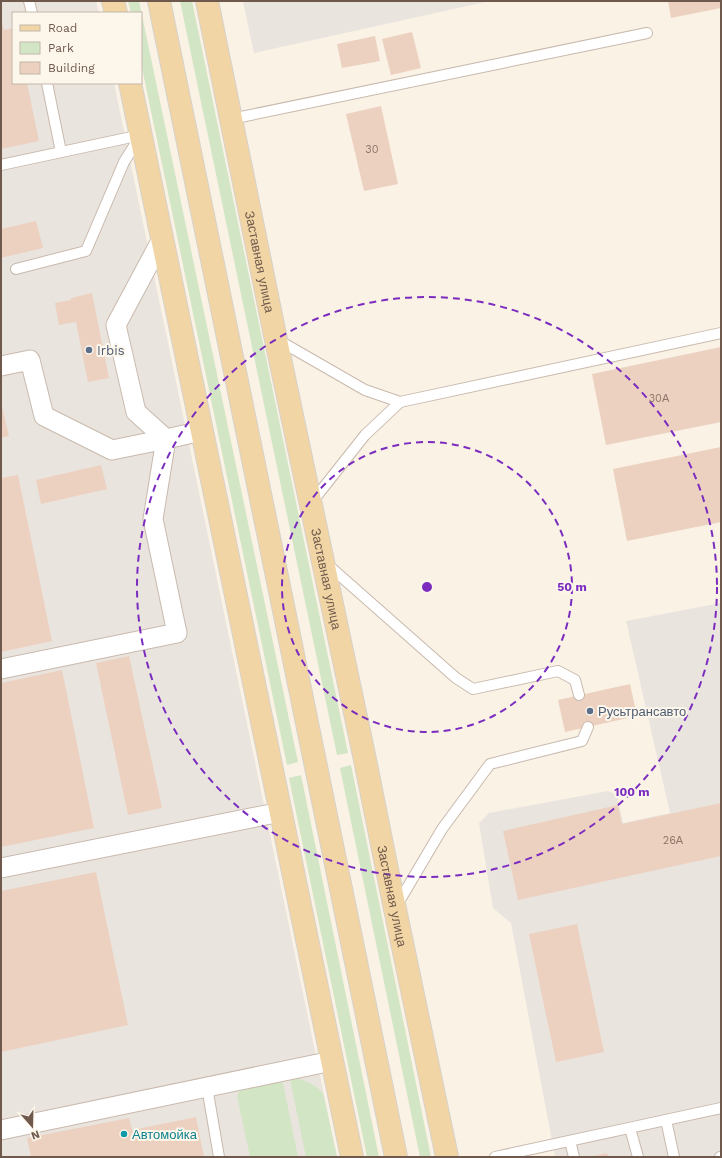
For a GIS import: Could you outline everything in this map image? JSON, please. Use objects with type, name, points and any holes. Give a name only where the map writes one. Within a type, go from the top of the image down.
[{"type":"main road","points":[[113,1],[116,12]]},
{"type":"main road","points":[[159,1],[396,1157]]},
{"type":"main road","name":"Заставная улица","points":[[207,1],[276,340],[366,763],[447,1157]]},
{"type":"main road","points":[[130,84],[352,1157]]},
{"type":"street","points":[[162,239],[116,325],[136,412],[166,439]]},
{"type":"street","points":[[1,366],[30,360],[44,416],[112,450],[202,431]]},
{"type":"street","points":[[1,668],[177,633],[153,519],[166,439]]},
{"type":"street","points":[[1,868],[281,812]]},
{"type":"street","points":[[1,1130],[332,1062]]},
{"type":"lane","points":[[29,1],[32,12]]},
{"type":"lane","points":[[231,119],[647,33]]},
{"type":"lane","points":[[46,84],[61,152]]},
{"type":"lane","points":[[1,165],[141,135]]},
{"type":"lane","points":[[16,269],[86,251],[124,162],[141,135]]},
{"type":"lane","points":[[276,340],[364,390],[400,402],[721,333]]},
{"type":"lane","points":[[311,504],[365,436],[400,402]]},
{"type":"lane","points":[[322,560],[456,678],[473,689],[558,671],[576,680],[579,695]]},
{"type":"lane","points":[[395,909],[442,829],[490,764],[582,741],[588,727]]},
{"type":"lane","points":[[207,1088],[219,1157]]},
{"type":"lane","points":[[495,1157],[721,1108]]},
{"type":"lane","points":[[666,1120],[674,1157]]},
{"type":"lane","points":[[630,1128],[638,1157]]},
{"type":"lane","points":[[570,1140],[574,1157]]},
{"type":"shaded area","points":[[1,1],[96,1],[99,12],[12,12],[12,84],[114,84],[337,1157],[1,1157]]},
{"type":"shaded area","points":[[243,1],[490,1],[254,53]]},
{"type":"shaded area","points":[[721,603],[721,1157],[555,1157],[511,923],[493,908],[479,823],[489,813],[608,791],[617,795],[623,823],[670,813],[626,621]]},
{"type":"green space","points":[[128,1],[139,1],[141,12],[131,12]]},
{"type":"green space","points":[[180,1],[192,1],[348,753],[337,755]]},
{"type":"green space","points":[[142,15],[298,762],[287,765],[142,68]]},
{"type":"green space","points":[[351,765],[431,1157],[420,1157],[340,768]]},
{"type":"green space","points":[[301,775],[379,1157],[367,1157],[289,778]]},
{"type":"green space","points":[[296,1078],[304,1080],[318,1088],[323,1093],[337,1157],[306,1157],[290,1079]]},
{"type":"green space","points":[[278,1081],[283,1083],[298,1157],[250,1157],[237,1096],[242,1089]]},
{"type":"building","points":[[668,1],[721,1],[721,8],[671,18]]},
{"type":"building","points":[[1,18],[4,30],[12,28],[12,84],[27,84],[39,141],[1,149]]},
{"type":"building","points":[[412,32],[421,68],[391,75],[382,39]]},
{"type":"building","points":[[375,36],[380,61],[342,68],[337,44]]},
{"type":"building","points":[[381,106],[398,184],[364,191],[346,114]]},
{"type":"building","points":[[36,221],[43,248],[1,258],[1,229]]},
{"type":"building","points":[[92,293],[109,378],[88,382],[76,322],[59,325],[55,303],[71,300],[71,298]]},
{"type":"building","points":[[721,347],[721,422],[606,445],[592,374]]},
{"type":"building","points":[[1,402],[9,436],[1,438]]},
{"type":"building","points":[[721,447],[721,522],[627,541],[613,469]]},
{"type":"building","points":[[101,465],[107,489],[41,504],[36,480]]},
{"type":"building","points":[[18,475],[52,641],[1,652],[1,478]]},
{"type":"building","points":[[129,656],[162,808],[128,815],[96,663]]},
{"type":"building","points":[[62,670],[94,828],[1,847],[1,683]]},
{"type":"building","points":[[630,684],[637,716],[565,732],[558,700]]},
{"type":"building","points":[[721,803],[721,856],[518,900],[503,831],[618,805],[622,824]]},
{"type":"building","points":[[96,872],[128,1025],[1,1052],[1,891]]},
{"type":"building","points":[[577,924],[604,1052],[556,1062],[529,934]]},
{"type":"building","name":"Автомойка","points":[[196,1117],[204,1157],[31,1157],[27,1138],[129,1118],[132,1130]]},
{"type":"building","points":[[607,1153],[608,1157],[594,1157],[594,1156]]},
{"type":"place","name":"Irbis","points":[[89,350]]},
{"type":"place","name":"Русьтрансавто","points":[[590,711]]},
{"type":"place","name":"Автомойка","points":[[124,1134]]}]
